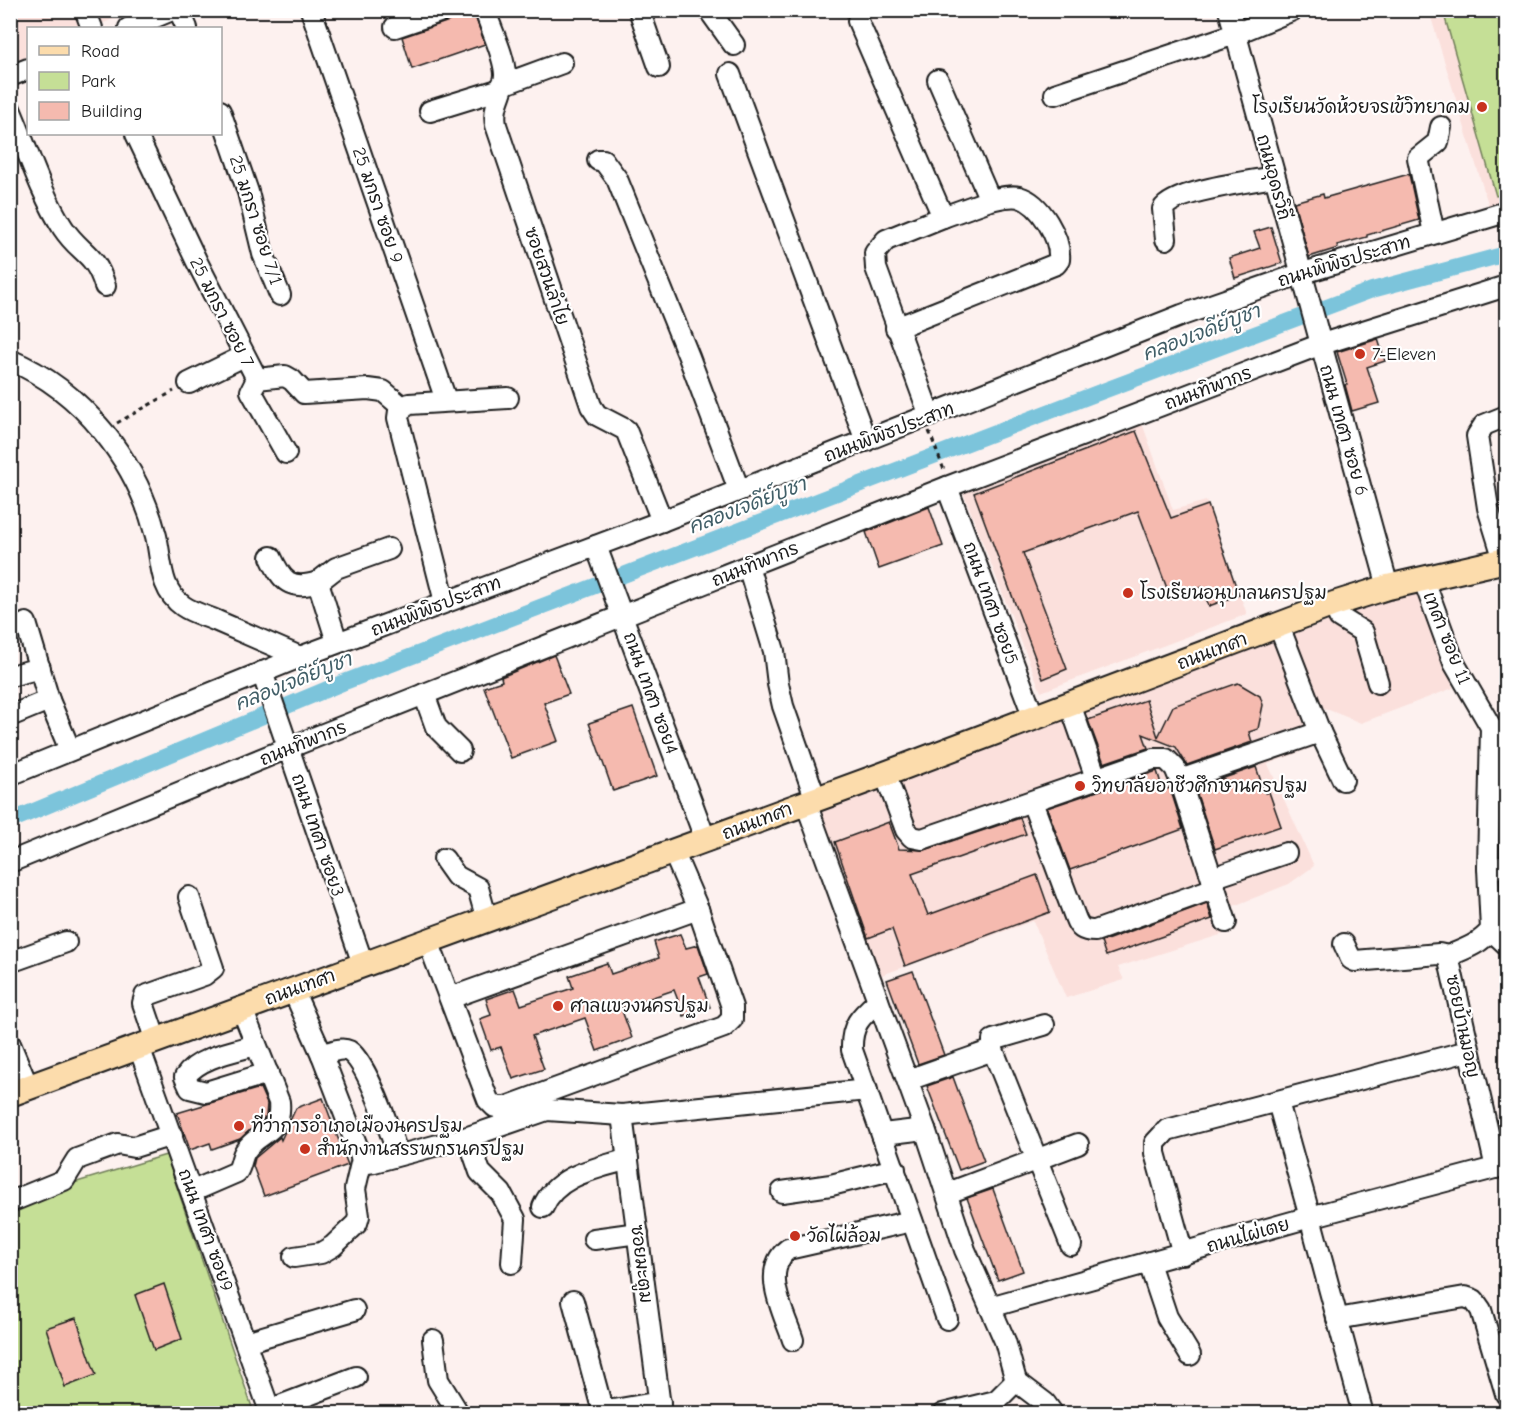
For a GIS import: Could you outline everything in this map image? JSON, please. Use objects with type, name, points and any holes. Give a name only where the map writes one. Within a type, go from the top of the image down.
[{"type":"main road","name":"ถนนเทศา","points":[[19,1091],[674,850],[706,841],[1334,604],[1388,587],[1505,560]]},
{"type":"street","points":[[85,10],[92,27]]},
{"type":"street","points":[[131,27],[172,10]]},
{"type":"street","points":[[179,10],[187,27]]},
{"type":"street","name":"25 มกรา ซอย 9","points":[[311,10],[446,400]]},
{"type":"street","points":[[395,27],[445,10]]},
{"type":"street","name":"ซอยสวนลำไย","points":[[485,10],[504,69],[502,87],[494,109],[496,125],[591,406],[597,415],[626,430],[662,521]]},
{"type":"street","points":[[639,10],[659,67]]},
{"type":"street","points":[[709,10],[734,45]]},
{"type":"street","name":"ถนนอุดรวิถี","points":[[1228,10],[1302,282]]},
{"type":"street","points":[[1055,94],[1235,34],[1293,10]]},
{"type":"street","points":[[858,21],[943,217]]},
{"type":"street","points":[[430,111],[502,87],[562,63]]},
{"type":"street","points":[[10,76],[27,69]]},
{"type":"street","points":[[730,74],[866,441]]},
{"type":"street","points":[[938,80],[990,200]]},
{"type":"street","points":[[10,110],[55,214],[72,240],[96,262],[105,286]]},
{"type":"street","name":"25 มกรา ซอย 7/1","points":[[222,117],[248,192],[263,254],[280,295]]},
{"type":"street","points":[[1434,233],[1418,158],[1438,142],[1441,127]]},
{"type":"street","name":"25 มกรา ซอย 7","points":[[136,135],[257,379],[285,376],[304,393],[368,388],[382,391],[402,407]]},
{"type":"street","points":[[598,160],[603,160],[610,166],[617,179],[739,490]]},
{"type":"street","points":[[1166,239],[1163,209],[1171,201],[1214,188],[1274,177]]},
{"type":"street","points":[[896,328],[1056,264],[1059,260],[1056,239],[1031,204],[1021,198],[990,200],[886,240],[875,253],[876,268],[896,328],[930,426]]},
{"type":"street","name":"ถนนพิพิธประสาท","points":[[10,775],[70,750],[264,679],[300,657],[338,642],[446,602],[598,552],[662,521],[866,441],[930,426],[1182,315],[1302,282],[1434,233],[1506,212]]},
{"type":"street","name":"ถนน เทศา ซอย 6","points":[[1302,282],[1388,587]]},
{"type":"street","name":"ถนนทิพากร","points":[[10,862],[285,741],[424,694],[620,609],[748,566],[1319,345],[1506,286]]},
{"type":"street","points":[[189,383],[244,356]]},
{"type":"street","points":[[10,360],[37,371],[71,397],[103,432],[123,459],[156,536],[161,574],[183,606],[300,657]]},
{"type":"street","points":[[257,379],[251,391],[286,453]]},
{"type":"street","points":[[446,602],[398,418],[402,407],[446,400],[508,398]]},
{"type":"street","points":[[1505,560],[1488,508],[1477,436],[1484,426],[1506,416]]},
{"type":"street","name":"ถนน เทศา ซอย5","points":[[947,488],[1034,718]]},
{"type":"street","points":[[271,557],[280,576],[291,584],[305,586],[318,582],[336,568],[389,549]]},
{"type":"street","name":"ถนน เทศา ซอย4","points":[[598,552],[706,841]]},
{"type":"street","points":[[748,566],[774,651],[777,684],[811,801],[878,1001],[948,1193],[965,1250],[1005,1341],[1016,1381],[1053,1413]]},
{"type":"street","name":"เทศา ซอย 11","points":[[1423,578],[1454,663],[1499,725]]},
{"type":"street","points":[[318,582],[338,642]]},
{"type":"street","points":[[1334,604],[1339,617],[1363,632],[1378,683]]},
{"type":"street","points":[[26,622],[49,700],[70,750]]},
{"type":"street","points":[[1279,626],[1320,732],[1343,780]]},
{"type":"street","points":[[10,676],[40,668]]},
{"type":"street","name":"ถนน เทศา ซอย3","points":[[264,679],[363,964]]},
{"type":"street","points":[[424,694],[436,727],[460,751]]},
{"type":"street","points":[[10,716],[49,700]]},
{"type":"street","points":[[1070,704],[1096,778]]},
{"type":"street","points":[[1499,725],[1497,867],[1491,930],[1506,944]]},
{"type":"street","points":[[1180,780],[1320,732]]},
{"type":"street","points":[[885,774],[906,830],[912,837],[922,839],[1153,759],[1166,759],[1175,768],[1180,780],[1226,922]]},
{"type":"street","points":[[1032,802],[1079,927],[1086,931],[1095,931],[1286,853]]},
{"type":"street","points":[[428,941],[488,1101],[495,1107],[506,1107],[724,1027],[732,1019],[732,1007],[698,909],[674,850]]},
{"type":"street","points":[[444,859],[456,876],[478,888],[487,920]]},
{"type":"street","name":"ถนน เทศา ซอย9","points":[[189,897],[213,968],[204,975],[145,996],[143,1003],[148,1044],[172,1135],[270,1412]]},
{"type":"street","points":[[450,998],[698,909]]},
{"type":"street","name":"ซอยบ้านมอญ","points":[[1491,930],[1485,938],[1473,946],[1448,956],[1468,1051],[1501,1167]]},
{"type":"street","points":[[10,962],[66,942]]},
{"type":"street","points":[[1344,944],[1351,959],[1355,961],[1439,954],[1448,956]]},
{"type":"street","points":[[293,990],[322,1054],[362,1159],[367,1163],[468,1137],[547,1110],[622,1115],[867,1090]]},
{"type":"street","points":[[878,1001],[858,1019],[852,1038],[852,1050],[947,1319]]},
{"type":"street","points":[[193,1191],[237,1172],[242,1165],[245,1150],[273,1127],[279,1117],[280,1109],[268,1073],[242,1009]]},
{"type":"street","points":[[1044,1025],[993,1040],[993,1050],[1071,1245]]},
{"type":"street","points":[[10,1044],[19,1091]]},
{"type":"street","points":[[256,1045],[189,1070],[185,1077],[186,1082],[190,1088],[206,1092],[268,1073]]},
{"type":"street","points":[[322,1054],[347,1050],[359,1060],[388,1124],[398,1155]]},
{"type":"street","points":[[908,1080],[993,1050]]},
{"type":"street","points":[[1183,1254],[1155,1153],[1155,1143],[1159,1136],[1167,1130],[1468,1051]]},
{"type":"street","points":[[1278,1102],[1310,1217],[1501,1167]]},
{"type":"street","name":"ซอยมะตูม","points":[[622,1115],[661,1408]]},
{"type":"street","points":[[883,1134],[925,1129]]},
{"type":"street","points":[[10,1202],[64,1180],[77,1159],[118,1144],[134,1147],[172,1135]]},
{"type":"street","points":[[468,1137],[480,1172],[501,1193],[515,1219],[512,1263]]},
{"type":"street","points":[[948,1193],[1078,1143]]},
{"type":"street","points":[[294,1257],[321,1253],[333,1246],[357,1223],[359,1210],[355,1189],[362,1159]]},
{"type":"street","points":[[543,1207],[548,1196],[558,1185],[628,1159]]},
{"type":"street","points":[[782,1192],[895,1170]]},
{"type":"street","name":"ถนนไผ่เตย","points":[[990,1307],[1310,1217],[1363,1413]]},
{"type":"street","points":[[793,1340],[774,1281],[775,1266],[779,1256],[788,1250],[912,1221]]},
{"type":"street","points":[[594,1239],[638,1233]]},
{"type":"street","points":[[1149,1263],[1167,1317],[1190,1355]]},
{"type":"street","points":[[1337,1319],[1464,1297],[1474,1300],[1499,1341],[1506,1394]]},
{"type":"street","points":[[573,1301],[600,1401],[606,1409],[661,1408]]},
{"type":"street","points":[[246,1342],[354,1310]]},
{"type":"street","points":[[433,1340],[438,1380],[459,1413]]},
{"type":"street","points":[[270,1412],[356,1377]]},
{"type":"street","points":[[944,1413],[986,1408],[1016,1381]]},
{"type":"path","points":[[103,432],[189,383]]},
{"type":"path","points":[[930,426],[943,466]]},
{"type":"shaded area","points":[[11,11],[133,11],[93,27],[27,27],[27,56],[11,63]]},
{"type":"shaded area","name":"โรงเรียนวัดห้วยจรเข้วิทยาคม","points":[[1429,11],[1506,11],[1506,203],[1489,207]]},
{"type":"shaded area","points":[[1142,423],[1173,510],[1206,501],[1247,614],[1041,692],[963,492]]},
{"type":"shaded area","name":"วิทยาลัยอาชีวศึกษานครปฐม","points":[[1425,585],[1453,688],[1361,723],[1309,702],[1327,742],[1268,764],[1314,866],[1289,884],[1231,907],[1236,930],[1118,967],[1124,980],[1066,998],[1033,921],[879,976],[819,810]]},
{"type":"shaded area","points":[[1021,1404],[1040,1413],[972,1414]]},
{"type":"green space","name":"โรงเรียนวัดห้วยจรเข้วิทยาคม","points":[[1443,11],[1506,11],[1506,194],[1496,196]]},
{"type":"green space","points":[[166,1155],[254,1413],[11,1414],[11,1202]]},
{"type":"building","points":[[457,10],[473,10],[485,44],[412,69],[402,37],[449,21]]},
{"type":"building","points":[[1409,174],[1419,220],[1337,245],[1338,248],[1309,257],[1294,202],[1323,194],[1324,198]]},
{"type":"building","points":[[1271,227],[1282,263],[1235,278],[1229,258],[1260,248],[1254,232]]},
{"type":"building","points":[[1378,339],[1385,361],[1367,367],[1379,403],[1352,411],[1345,385],[1347,384],[1337,352]]},
{"type":"building","points":[[1136,431],[1171,518],[1208,505],[1239,595],[1209,606],[1202,587],[1171,599],[1138,511],[1023,553],[1067,669],[1043,679],[974,493]]},
{"type":"building","points":[[929,507],[943,546],[879,569],[866,532]]},
{"type":"building","points":[[554,655],[569,694],[544,703],[558,741],[511,758],[484,687],[502,681],[501,677]]},
{"type":"building","points":[[1238,683],[1260,696],[1263,705],[1258,729],[1249,732],[1252,742],[1187,765],[1176,747],[1143,734],[1148,748],[1104,763],[1088,720],[1146,700],[1158,737],[1173,706]]},
{"type":"building","points":[[633,708],[657,776],[613,791],[589,723]]},
{"type":"building","points":[[1256,767],[1265,793],[1269,792],[1281,826],[1215,849],[1195,788]]},
{"type":"building","points":[[1157,771],[1163,790],[1170,788],[1183,829],[1070,870],[1047,808]]},
{"type":"building","points":[[1020,818],[1026,834],[912,874],[928,915],[1037,875],[1050,912],[905,966],[892,929],[868,938],[835,842],[889,822],[899,849],[925,850]]},
{"type":"building","points":[[1207,903],[1212,919],[1106,956],[1101,942]]},
{"type":"building","name":"ศาลแขวงนครปฐม","points":[[680,934],[686,948],[698,945],[708,974],[699,977],[710,1007],[684,1016],[674,990],[621,1008],[632,1038],[597,1051],[585,1018],[532,1036],[544,1069],[513,1079],[501,1047],[491,1050],[480,1019],[491,1015],[486,999],[515,989],[521,1005],[573,988],[569,976],[607,963],[611,974],[659,958],[654,942]]},
{"type":"building","points":[[913,971],[944,1055],[918,1064],[887,980]]},
{"type":"building","points":[[953,1077],[984,1161],[959,1170],[927,1086]]},
{"type":"building","points":[[260,1088],[267,1104],[266,1116],[261,1121],[240,1139],[212,1149],[210,1143],[190,1150],[177,1113]]},
{"type":"building","name":"สำนักงานสรรพกรนครปฐม","points":[[323,1098],[348,1165],[264,1196],[253,1166],[255,1158],[280,1137],[281,1140],[296,1108]]},
{"type":"building","points":[[993,1189],[1023,1271],[998,1280],[967,1198]]},
{"type":"building","points":[[164,1284],[182,1339],[154,1350],[135,1295]]},
{"type":"building","points":[[76,1318],[96,1375],[65,1387],[46,1328]]},
{"type":"waterway","name":"คลองเจดีย์บูชา","points":[[10,821],[342,683],[1095,394],[1372,290],[1506,254]]},
{"type":"place","name":"โรงเรียนวัดห้วยจรเข้วิทยาคม","points":[[1482,107]]},
{"type":"place","name":"7-Eleven","points":[[1360,354]]},
{"type":"place","name":"โรงเรียนอนุบาลนครปฐม","points":[[1128,593]]},
{"type":"place","name":"วิทยาลัยอาชีวศึกษานครปฐม","points":[[1080,786]]},
{"type":"place","name":"ศาลแขวงนครปฐม","points":[[558,1006]]},
{"type":"place","name":"ที่ว่าการอำเภอเมืองนครปฐม","points":[[239,1126]]},
{"type":"place","name":"สำนักงานสรรพกรนครปฐม","points":[[305,1149]]},
{"type":"place","name":"วัดไผ่ล้อม","points":[[795,1236]]}]
